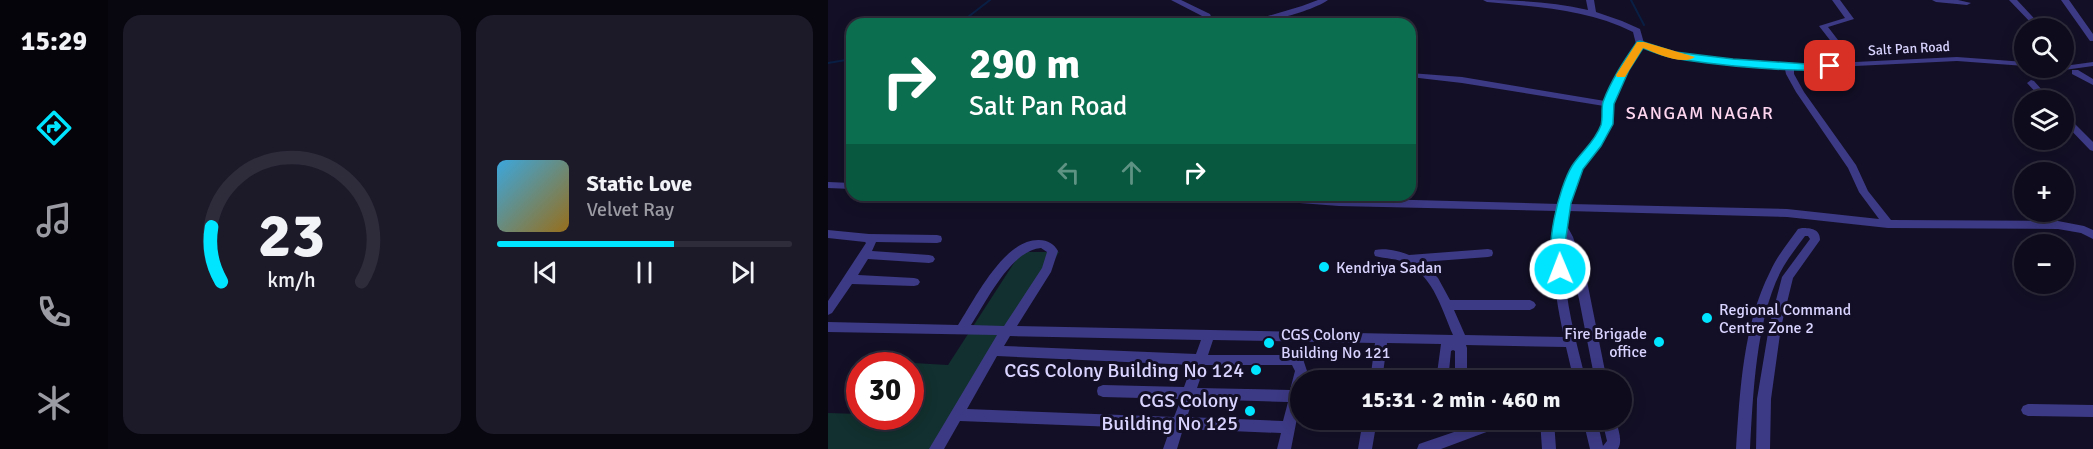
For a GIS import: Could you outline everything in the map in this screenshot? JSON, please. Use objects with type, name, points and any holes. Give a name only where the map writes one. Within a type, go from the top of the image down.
[{"type":"street","points":[[1175,0],[1208,18]]},
{"type":"street","points":[[1268,18],[1305,8],[1324,0]]},
{"type":"street","points":[[1487,0],[1592,13],[1615,19],[1637,31],[1640,44],[1623,70],[1608,104],[1607,124],[1597,144],[1577,168],[1564,207],[1557,251],[1577,370]]},
{"type":"street","points":[[1590,0],[1592,13]]},
{"type":"street","points":[[1836,0],[1850,19],[1823,26],[1852,65]]},
{"type":"street","points":[[1936,0],[1966,3]]},
{"type":"street","points":[[2013,0],[2030,18]]},
{"type":"street","points":[[2065,0],[2093,39]]},
{"type":"street","name":"Salt Pan Road","points":[[1640,44],[1674,55],[1752,64],[1807,67],[1957,59],[2014,63]]},
{"type":"street","points":[[2074,68],[2093,64]]},
{"type":"street","points":[[1790,65],[1790,74],[1800,92],[1853,167],[1864,192],[1888,224]]},
{"type":"street","points":[[2074,71],[2093,82]]},
{"type":"street","points":[[1416,76],[1608,104]]},
{"type":"street","points":[[2031,84],[2037,90]]},
{"type":"street","points":[[2074,128],[2093,148]]},
{"type":"street","points":[[828,185],[846,186]]},
{"type":"street","points":[[1330,201],[1787,213],[1888,224],[2058,225],[2084,230],[2093,235]]},
{"type":"street","points":[[1561,225],[1567,232],[1575,255],[1599,370]]},
{"type":"street","points":[[1743,449],[1745,400],[1754,348],[1772,278],[1802,232],[1812,233],[1815,240],[1788,277],[1775,327],[1764,399],[1763,449]]},
{"type":"street","points":[[828,234],[869,238],[937,239]]},
{"type":"street","points":[[828,310],[866,255],[871,243],[869,238]]},
{"type":"street","points":[[936,449],[994,351],[1047,269],[1053,251],[1049,244],[1032,245],[1015,254],[961,330]]},
{"type":"street","points":[[1379,253],[1393,253],[1411,258],[1420,264],[1436,284],[1461,340]]},
{"type":"street","points":[[1411,258],[1488,253]]},
{"type":"street","points":[[866,255],[929,259]]},
{"type":"street","points":[[849,279],[914,282]]},
{"type":"street","points":[[1445,305],[1530,305]]},
{"type":"street","points":[[828,327],[1571,342]]},
{"type":"street","points":[[1170,449],[1209,334]]},
{"type":"street","points":[[1378,370],[1382,338]]},
{"type":"street","points":[[1443,370],[1445,348],[1454,344],[1461,348],[1461,370]]},
{"type":"street","points":[[1754,348],[1771,355]]},
{"type":"street","points":[[994,351],[1202,360],[1294,360],[1299,363],[1301,370]]},
{"type":"street","points":[[1103,391],[1290,396]]},
{"type":"street","points":[[2028,410],[2093,411]]},
{"type":"street","points":[[956,415],[1287,428]]},
{"type":"street","points":[[1284,449],[1290,416]]},
{"type":"street","points":[[1365,449],[1368,430]]},
{"type":"street","points":[[1464,430],[1464,435]]},
{"type":"street","points":[[1424,449],[1477,430]]},
{"type":"street","points":[[1548,430],[1549,449]]},
{"type":"street","points":[[1592,430],[1597,449]]},
{"type":"street","points":[[1609,449],[1614,443],[1611,430]]},
{"type":"green space","points":[[1021,252],[1059,252],[941,449],[828,449],[828,413],[846,414],[846,430],[924,430],[924,364],[948,365]]},
{"type":"waterway","points":[[965,18],[990,0]]},
{"type":"waterway","points":[[1631,0],[1644,25]]},
{"type":"waterway","points":[[828,63],[846,60]]},
{"type":"slow traffic","points":[[1621,75],[1640,44],[1674,55],[1689,57]]},
{"type":"place","name":"Kendriya Sadan","points":[[1324,267]]},
{"type":"place","name":"Regional Command Centre Zone 2","points":[[1707,318]]},
{"type":"place","name":"Fire Brigade office","points":[[1659,342]]},
{"type":"place","name":"CGS Colony Building No 121","points":[[1269,343]]},
{"type":"place","name":"CGS Colony Building No 124","points":[[1256,370]]},
{"type":"place","name":"CGS Colony Building No 125","points":[[1250,411]]},
{"type":"district","name":"SANGAM NAGAR","points":[[1700,113]]},
{"type":"route","points":[[1560,269],[1557,251],[1565,203],[1577,168],[1597,144],[1607,124],[1608,104],[1623,70],[1640,44],[1674,55],[1733,62],[1807,67],[1830,66]]}]
